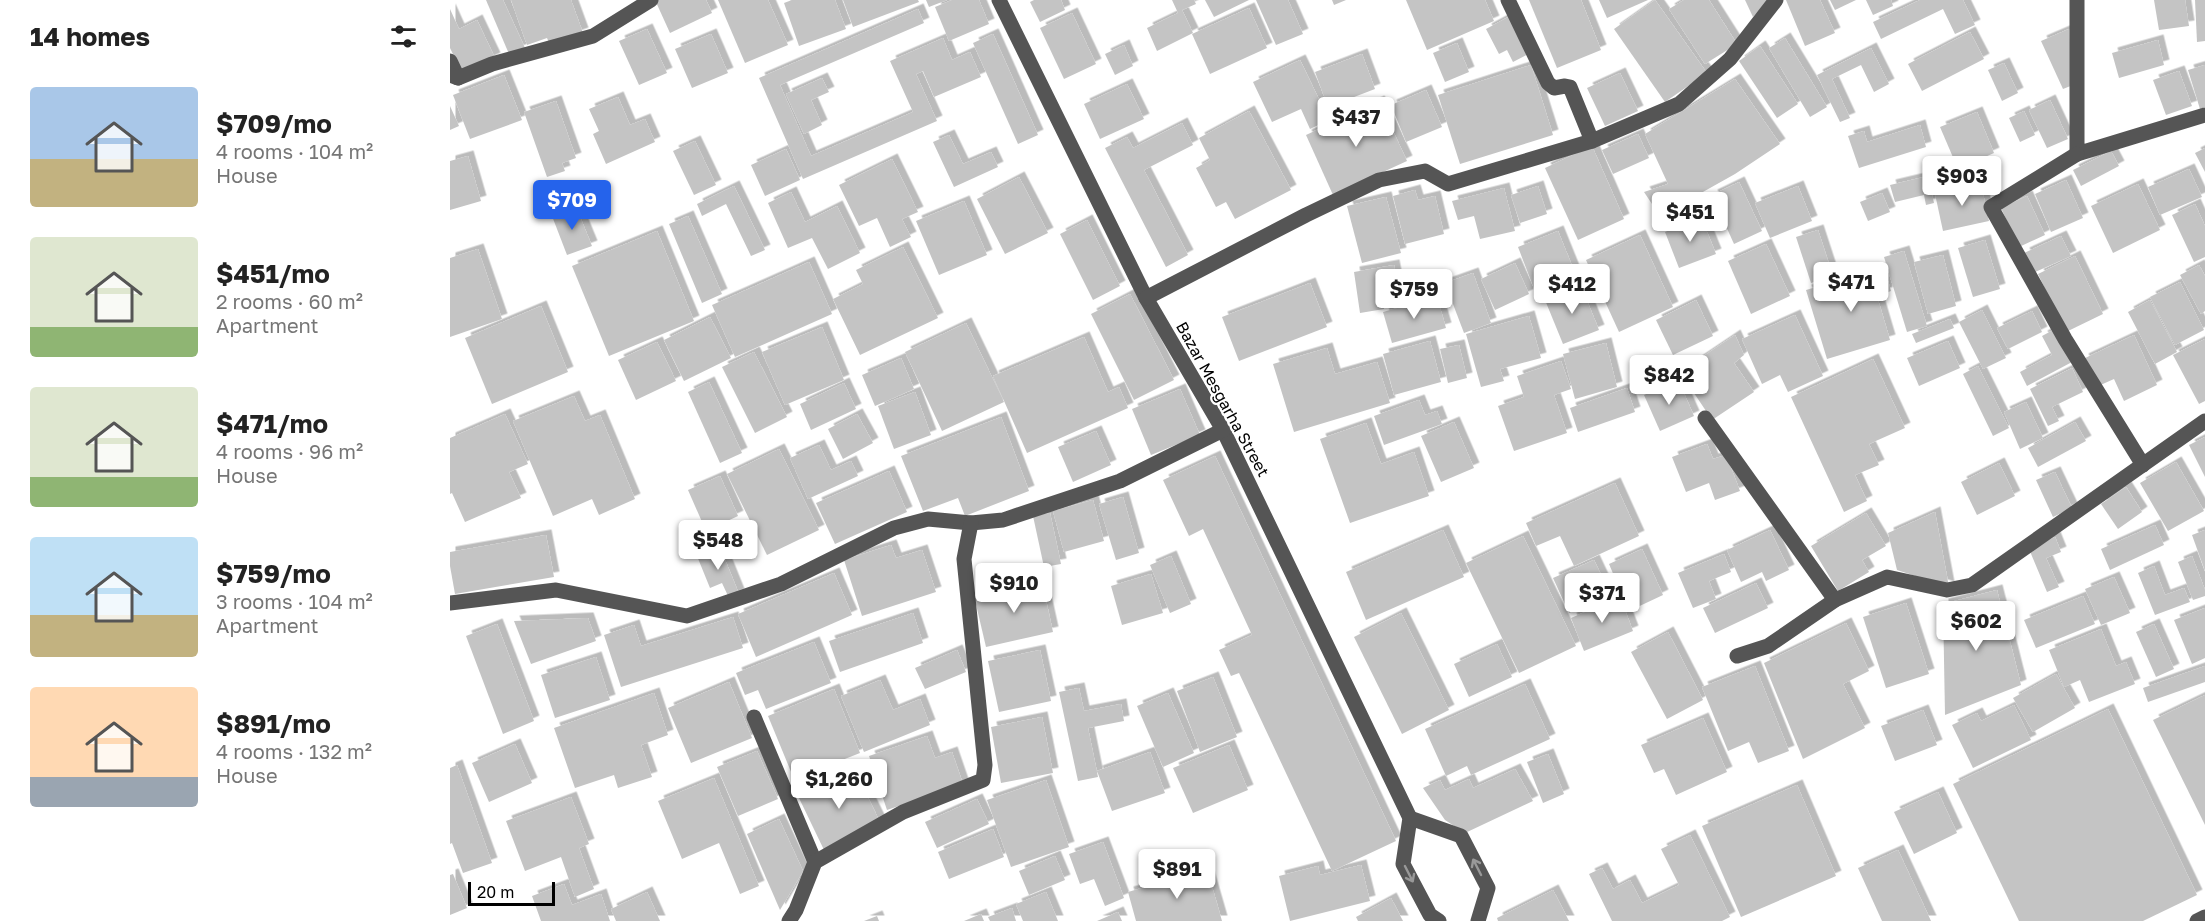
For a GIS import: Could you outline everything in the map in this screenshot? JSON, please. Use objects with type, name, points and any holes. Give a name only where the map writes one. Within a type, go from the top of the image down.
[{"type":"street","points":[[450,61],[454,76],[592,36],[651,0]]},
{"type":"street","name":"Bazar Mesgarha Street","points":[[999,0],[1146,298],[1223,430],[1410,818]]},
{"type":"street","points":[[1508,0],[1548,83],[1554,88],[1570,87],[1592,141]]},
{"type":"street","points":[[1146,298],[1379,180],[1425,171],[1448,184],[1592,141],[1679,104],[1730,59],[1776,0]]},
{"type":"street","points":[[2077,0],[2077,154]]},
{"type":"street","points":[[2143,465],[2065,339],[1991,207],[2077,154],[2205,115]]},
{"type":"street","points":[[1705,418],[1835,600]]},
{"type":"street","points":[[1737,656],[1768,646],[1835,600],[1887,576],[1947,590],[1972,585],[2205,421]]},
{"type":"street","points":[[450,603],[556,590],[687,616],[781,584],[894,528],[928,519],[971,523],[1004,520],[1120,481],[1223,430]]},
{"type":"street","points":[[789,921],[796,910],[815,862],[903,812],[983,780],[986,765],[964,559],[971,523]]},
{"type":"street","points":[[754,717],[815,862]]},
{"type":"street","points":[[1439,921],[1430,915],[1403,864],[1410,818],[1461,836],[1488,888],[1478,921]]},
{"type":"street","points":[[2197,921],[2205,917]]},
{"type":"building","points":[[486,0],[503,0],[525,48],[509,54]]},
{"type":"building","points":[[511,0],[571,0],[583,33],[550,45],[547,38],[527,45]]},
{"type":"building","points":[[655,0],[706,0],[712,13],[670,33]]},
{"type":"building","points":[[718,0],[768,0],[788,45],[745,63]]},
{"type":"building","points":[[792,0],[835,0],[846,29],[799,46],[784,3]]},
{"type":"building","points":[[843,0],[918,0],[919,2],[853,27]]},
{"type":"building","points":[[926,0],[947,0],[929,7]]},
{"type":"building","points":[[952,0],[979,0],[989,24],[949,41],[935,7]]},
{"type":"building","points":[[1061,0],[1065,10],[1040,22],[1030,2]]},
{"type":"building","points":[[1172,0],[1194,0],[1196,4],[1182,10],[1193,33],[1157,51],[1147,28],[1178,13]]},
{"type":"building","points":[[1205,0],[1249,0],[1214,17]]},
{"type":"building","points":[[1256,0],[1288,0],[1303,34],[1276,45]]},
{"type":"building","points":[[1332,0],[1346,0],[1334,5]]},
{"type":"building","points":[[1406,0],[1485,0],[1494,21],[1427,50]]},
{"type":"building","points":[[1529,0],[1581,0],[1601,50],[1557,68]]},
{"type":"building","points":[[1599,0],[1648,0],[1607,18]]},
{"type":"building","points":[[1655,0],[1707,73],[1665,102],[1614,29]]},
{"type":"building","points":[[1684,0],[1709,0],[1737,44],[1705,64],[1669,9]]},
{"type":"building","points":[[1745,0],[1768,0],[1753,17]]},
{"type":"building","points":[[1786,0],[1820,0],[1835,33],[1805,46]]},
{"type":"building","points":[[1830,0],[1856,0],[1835,10]]},
{"type":"building","points":[[1866,0],[1891,0],[1893,6],[1873,15]]},
{"type":"building","points":[[1920,0],[1963,0],[1975,25],[1955,34],[1943,9],[1881,39],[1873,22]]},
{"type":"building","points":[[2154,0],[2185,0],[2189,26],[2159,30]]},
{"type":"building","points":[[2195,0],[2205,0],[2205,41],[2197,42]]},
{"type":"building","points":[[1249,8],[1267,48],[1210,74],[1192,34]]},
{"type":"building","points":[[450,9],[459,29],[477,20],[495,58],[462,73],[450,48]]},
{"type":"building","points":[[918,9],[924,23],[780,85],[811,156],[913,112],[890,61],[943,38],[952,60],[970,52],[981,77],[934,97],[923,71],[916,74],[937,121],[803,179],[759,78]]},
{"type":"building","points":[[1072,13],[1096,64],[1064,79],[1040,28]]},
{"type":"building","points":[[1512,15],[1532,52],[1513,62],[1507,50],[1499,54],[1486,29]]},
{"type":"building","points":[[647,29],[667,73],[639,85],[619,41]]},
{"type":"building","points":[[2069,29],[2073,85],[2063,89],[2041,41]]},
{"type":"building","points":[[1970,32],[1984,59],[1922,91],[1908,64]]},
{"type":"building","points":[[711,34],[728,73],[692,88],[675,49]]},
{"type":"building","points":[[993,34],[1038,135],[1018,144],[973,43]]},
{"type":"building","points":[[1785,38],[1827,107],[1810,117],[1769,48]]},
{"type":"building","points":[[2158,40],[2164,65],[2119,78],[2112,53]]},
{"type":"building","points":[[1457,43],[1469,72],[1445,82],[1433,53]]},
{"type":"building","points":[[1124,45],[1133,66],[1115,75],[1105,54]]},
{"type":"building","points":[[1760,46],[1798,104],[1777,118],[1739,61]]},
{"type":"building","points":[[1871,48],[1889,84],[1874,92],[1861,65],[1832,79],[1850,118],[1840,122],[1817,75]]},
{"type":"building","points":[[1362,54],[1375,89],[1328,107],[1315,72]]},
{"type":"building","points":[[1300,60],[1329,120],[1310,129],[1301,109],[1272,122],[1253,82]]},
{"type":"building","points":[[2004,63],[2018,93],[2002,101],[1988,70]]},
{"type":"building","points":[[1531,65],[1553,135],[1460,164],[1438,95]]},
{"type":"building","points":[[2205,65],[2205,107],[2200,109],[2188,70]]},
{"type":"building","points":[[2179,71],[2192,106],[2166,115],[2153,80]]},
{"type":"building","points":[[1620,73],[1638,111],[1605,126],[1587,88]]},
{"type":"building","points":[[504,75],[522,120],[470,139],[453,95]]},
{"type":"building","points":[[822,78],[829,92],[811,100],[822,125],[804,134],[786,94]]},
{"type":"building","points":[[1735,79],[1780,144],[1735,174],[1660,216],[1644,192],[1668,184],[1645,134]]},
{"type":"building","points":[[1127,84],[1144,119],[1100,139],[1084,104]]},
{"type":"building","points":[[1426,90],[1442,127],[1406,142],[1391,105]]},
{"type":"building","points":[[618,97],[630,125],[645,119],[655,142],[606,164],[593,134],[599,131],[589,109]]},
{"type":"building","points":[[2050,100],[2068,139],[2047,148],[2029,110]]},
{"type":"building","points":[[556,101],[576,158],[562,163],[565,171],[547,177],[524,112]]},
{"type":"building","points":[[1379,101],[1407,161],[1333,195],[1306,135]]},
{"type":"building","points":[[450,106],[459,126],[450,130]]},
{"type":"building","points":[[1249,111],[1291,190],[1235,219],[1226,202],[1216,207],[1196,168],[1210,160],[1199,138]]},
{"type":"building","points":[[2024,111],[2035,135],[2020,142],[2009,118]]},
{"type":"building","points":[[1977,112],[1994,153],[1958,169],[1940,127]]},
{"type":"building","points":[[1182,123],[1193,145],[1144,170],[1188,255],[1166,267],[1105,148],[1127,137],[1133,148]]},
{"type":"building","points":[[1920,125],[1926,147],[1859,168],[1848,136],[1864,131],[1867,142]]},
{"type":"building","points":[[1638,134],[1649,158],[1613,174],[1602,150]]},
{"type":"building","points":[[949,135],[963,164],[991,152],[998,167],[954,187],[933,142]]},
{"type":"building","points":[[695,141],[716,185],[694,195],[673,151]]},
{"type":"building","points":[[1592,146],[1624,219],[1578,240],[1545,168]]},
{"type":"building","points":[[2205,148],[2205,172],[2195,153]]},
{"type":"building","points":[[786,149],[800,180],[765,196],[751,165]]},
{"type":"building","points":[[2111,151],[2119,166],[2081,186],[2073,170]]},
{"type":"building","points":[[468,156],[481,201],[450,210],[450,161]]},
{"type":"building","points":[[892,159],[918,212],[902,219],[911,237],[890,247],[877,218],[859,226],[839,185]]},
{"type":"building","points":[[2189,169],[2202,197],[2160,215],[2148,187]]},
{"type":"building","points":[[1928,176],[1934,203],[1926,205],[1924,195],[1895,202],[1890,185]]},
{"type":"building","points":[[1019,177],[1048,233],[1005,254],[977,199]]},
{"type":"building","points":[[2066,180],[2083,218],[2051,232],[2035,194]]},
{"type":"building","points":[[1739,182],[1762,231],[1734,244],[1712,195]]},
{"type":"building","points":[[1981,184],[1989,221],[1943,231],[1935,194]]},
{"type":"building","points":[[2138,184],[2160,230],[2113,253],[2091,206]]},
{"type":"building","points":[[734,186],[765,250],[751,256],[726,204],[702,216],[697,204]]},
{"type":"building","points":[[1538,186],[1547,214],[1520,223],[1511,195]]},
{"type":"building","points":[[1798,186],[1812,221],[1770,238],[1755,203]]},
{"type":"building","points":[[1504,188],[1515,231],[1480,239],[1474,216],[1458,220],[1452,201]]},
{"type":"building","points":[[1415,190],[1418,200],[1435,196],[1444,234],[1405,244],[1393,196]]},
{"type":"building","points":[[791,192],[805,222],[837,206],[860,253],[828,269],[812,238],[788,248],[768,203]]},
{"type":"building","points":[[1882,193],[1890,212],[1868,221],[1860,202]]},
{"type":"building","points":[[2027,196],[2045,235],[2019,247],[2001,208]]},
{"type":"building","points":[[1386,197],[1401,253],[1362,263],[1347,206]]},
{"type":"building","points":[[964,201],[987,255],[939,275],[916,221]]},
{"type":"building","points":[[2195,204],[2205,226],[2205,257],[2194,262],[2172,215]]},
{"type":"building","points":[[576,207],[592,246],[567,255],[552,216]]},
{"type":"building","points":[[688,216],[722,294],[702,303],[669,224]]},
{"type":"building","points":[[1701,217],[1716,254],[1679,268],[1665,232]]},
{"type":"building","points":[[1087,220],[1120,286],[1093,300],[1060,234]]},
{"type":"building","points":[[1818,230],[1833,276],[1811,283],[1796,237]]},
{"type":"building","points":[[657,231],[694,321],[609,356],[572,266]]},
{"type":"building","points":[[1558,231],[1577,278],[1536,294],[1518,247]]},
{"type":"building","points":[[1640,235],[1673,307],[1619,332],[1586,260]]},
{"type":"building","points":[[2061,236],[2071,256],[2033,273],[2024,253]]},
{"type":"building","points":[[1985,240],[2000,289],[1973,297],[1958,248]]},
{"type":"building","points":[[1766,244],[1790,296],[1751,314],[1728,261]]},
{"type":"building","points":[[903,247],[938,318],[860,355],[833,299],[863,284],[856,270]]},
{"type":"building","points":[[478,249],[502,319],[450,337],[450,258]]},
{"type":"building","points":[[1904,251],[1927,326],[1907,332],[1884,257]]},
{"type":"building","points":[[1943,255],[1956,306],[1928,314],[1914,262]]},
{"type":"building","points":[[2075,256],[2103,314],[2066,332],[2038,274]]},
{"type":"building","points":[[809,262],[832,314],[735,357],[712,305]]},
{"type":"building","points":[[1515,263],[1529,294],[1495,310],[1481,279]]},
{"type":"building","points":[[1394,265],[1398,286],[1381,288],[1384,309],[1360,313],[1354,272]]},
{"type":"building","points":[[2199,265],[2205,276],[2205,311],[2201,314],[2180,275]]},
{"type":"building","points":[[1884,267],[1891,291],[1877,296],[1890,340],[1827,359],[1806,290]]},
{"type":"building","points":[[1473,273],[1491,323],[1464,333],[1445,283]]},
{"type":"building","points":[[2180,282],[2204,330],[2175,345],[2150,297]]},
{"type":"building","points":[[1310,283],[1327,327],[1239,361],[1222,317]]},
{"type":"building","points":[[1581,286],[1599,330],[1563,344],[1545,300]]},
{"type":"building","points":[[1130,294],[1174,380],[1134,400],[1091,314]]},
{"type":"building","points":[[1437,297],[1446,328],[1392,343],[1383,312]]},
{"type":"building","points":[[1696,300],[1713,336],[1673,355],[1656,320]]},
{"type":"building","points":[[2150,300],[2177,352],[2155,364],[2128,312]]},
{"type":"building","points":[[541,306],[568,372],[492,404],[465,338]]},
{"type":"building","points":[[1982,310],[2006,358],[1983,369],[1959,322]]},
{"type":"building","points":[[2032,311],[2042,332],[2008,349],[1997,328]]},
{"type":"building","points":[[1795,315],[1823,376],[1788,392],[1780,375],[1762,384],[1742,339]]},
{"type":"building","points":[[1529,316],[1541,358],[1500,369],[1504,381],[1481,387],[1466,334]]},
{"type":"building","points":[[710,317],[731,358],[684,381],[664,340]]},
{"type":"building","points":[[1950,319],[1954,328],[1916,343],[1912,334]]},
{"type":"building","points":[[966,323],[1004,402],[942,431],[905,352]]},
{"type":"building","points":[[822,327],[844,380],[785,405],[762,352]]},
{"type":"building","points":[[2055,329],[2072,362],[2027,386],[2020,372],[2052,355],[2042,336]]},
{"type":"building","points":[[1735,335],[1744,355],[1734,363],[1754,392],[1712,420],[1680,372]]},
{"type":"building","points":[[2134,335],[2157,385],[2124,401],[2114,379],[2096,387],[2083,359]]},
{"type":"building","points":[[1084,337],[1108,392],[1119,387],[1128,408],[1027,453],[993,376]]},
{"type":"building","points":[[2205,339],[2205,401],[2199,404],[2173,355]]},
{"type":"building","points":[[1430,341],[1441,382],[1394,395],[1383,354]]},
{"type":"building","points":[[1948,341],[1960,368],[1919,386],[1907,358]]},
{"type":"building","points":[[657,342],[676,381],[636,400],[618,360]]},
{"type":"building","points":[[1606,343],[1617,387],[1575,399],[1563,354]]},
{"type":"building","points":[[1459,345],[1467,378],[1448,383],[1440,349]]},
{"type":"building","points":[[1327,348],[1335,374],[1377,362],[1390,403],[1294,432],[1273,364]]},
{"type":"building","points":[[754,352],[787,417],[755,433],[722,367]]},
{"type":"building","points":[[901,358],[914,389],[875,406],[862,375]]},
{"type":"building","points":[[1873,359],[1905,428],[1869,444],[1879,465],[1855,475],[1867,501],[1844,512],[1791,397]]},
{"type":"building","points":[[1561,361],[1571,389],[1554,395],[1567,433],[1514,451],[1498,406],[1524,397],[1517,376]]},
{"type":"building","points":[[1978,366],[2009,428],[1993,436],[1963,374]]},
{"type":"building","points":[[2072,368],[2083,392],[2052,407],[2059,421],[2048,426],[2030,389]]},
{"type":"building","points":[[1678,380],[1694,416],[1660,431],[1644,395]]},
{"type":"building","points":[[709,382],[742,453],[720,463],[688,392]]},
{"type":"building","points":[[844,383],[856,409],[811,430],[800,404]]},
{"type":"building","points":[[1627,388],[1635,412],[1578,432],[1570,408]]},
{"type":"building","points":[[1180,389],[1200,435],[1151,455],[1132,409]]},
{"type":"building","points":[[915,392],[931,435],[894,449],[878,406]]},
{"type":"building","points":[[574,396],[585,421],[600,415],[635,499],[599,515],[592,499],[553,516],[513,421]]},
{"type":"building","points":[[1419,400],[1425,415],[1437,411],[1442,424],[1384,445],[1374,416]]},
{"type":"building","points":[[2026,402],[2043,438],[2020,449],[2004,412]]},
{"type":"building","points":[[505,414],[528,464],[509,472],[521,498],[465,522],[452,493],[450,494],[450,438]]},
{"type":"building","points":[[857,414],[873,443],[843,459],[828,429]]},
{"type":"building","points":[[1001,417],[1029,491],[965,516],[958,498],[923,511],[901,456]]},
{"type":"building","points":[[1454,422],[1474,468],[1441,482],[1421,436]]},
{"type":"building","points":[[2075,422],[2086,441],[2038,467],[2028,448]]},
{"type":"building","points":[[1366,423],[1381,464],[1414,452],[1429,496],[1350,523],[1320,439]]},
{"type":"building","points":[[1096,431],[1111,465],[1073,482],[1058,447]]},
{"type":"building","points":[[2205,437],[2205,477],[2189,445]]},
{"type":"building","points":[[1707,444],[1713,459],[1726,455],[1740,491],[1715,500],[1709,483],[1686,492],[1672,457]]},
{"type":"building","points":[[819,445],[831,470],[851,461],[858,476],[808,499],[790,458]]},
{"type":"building","points":[[779,449],[819,530],[767,555],[727,474]]},
{"type":"building","points":[[1215,456],[1396,841],[1332,871],[1239,673],[1231,676],[1219,650],[1252,635],[1203,529],[1189,536],[1163,480]]},
{"type":"building","points":[[2176,462],[2204,511],[2168,531],[2140,483]]},
{"type":"building","points":[[1999,463],[2015,496],[1977,515],[1961,482]]},
{"type":"building","points":[[889,471],[907,512],[835,544],[816,503]]},
{"type":"building","points":[[2055,472],[2072,508],[2053,517],[2036,480]]},
{"type":"building","points":[[720,476],[738,516],[706,531],[688,490]]},
{"type":"building","points":[[1615,483],[1639,536],[1574,566],[1560,536],[1536,546],[1526,523]]},
{"type":"building","points":[[2126,487],[2142,512],[2118,529],[2101,504]]},
{"type":"building","points":[[1123,497],[1139,553],[1116,560],[1099,504]]},
{"type":"building","points":[[1093,500],[1104,541],[1064,552],[1053,511]]},
{"type":"building","points":[[1935,512],[1949,587],[1897,570],[1888,533]]},
{"type":"building","points":[[1050,513],[1061,564],[1044,567],[1033,516]]},
{"type":"building","points":[[1866,513],[1886,546],[1862,560],[1869,572],[1838,591],[1811,546]]},
{"type":"building","points":[[2155,525],[2164,545],[2110,570],[2101,549]]},
{"type":"building","points":[[1443,530],[1464,577],[1366,620],[1346,572]]},
{"type":"building","points":[[1770,530],[1789,570],[1766,581],[1762,572],[1741,582],[1727,550]]},
{"type":"building","points":[[2205,530],[2205,571],[2192,535]]},
{"type":"building","points":[[546,535],[554,577],[455,594],[450,552]]},
{"type":"building","points":[[1523,536],[1576,646],[1519,673],[1466,563]]},
{"type":"building","points":[[2055,537],[2061,552],[2046,558],[2059,587],[2047,592],[2029,549]]},
{"type":"building","points":[[891,545],[896,558],[922,550],[936,592],[862,616],[844,560]]},
{"type":"building","points":[[720,547],[739,594],[729,598],[722,583],[710,588],[697,556]]},
{"type":"building","points":[[1642,549],[1663,595],[1629,611],[1609,564]]},
{"type":"building","points":[[1724,554],[1731,572],[1709,581],[1716,599],[1693,608],[1678,573]]},
{"type":"building","points":[[1171,556],[1191,604],[1170,613],[1150,565]]},
{"type":"building","points":[[2192,556],[2205,590],[2205,596],[2193,600],[2178,562]]},
{"type":"building","points":[[1594,560],[1610,594],[1569,613],[1553,578]]},
{"type":"building","points":[[2154,566],[2165,595],[2184,588],[2190,602],[2155,615],[2138,573]]},
{"type":"building","points":[[834,573],[852,615],[756,657],[738,614]]},
{"type":"building","points":[[1151,574],[1163,613],[1122,625],[1111,586]]},
{"type":"building","points":[[2114,577],[2130,613],[2101,625],[2085,589]]},
{"type":"building","points":[[1042,582],[1053,632],[986,647],[974,596]]},
{"type":"building","points":[[1756,583],[1768,608],[1715,633],[1703,608]]},
{"type":"building","points":[[1997,590],[2021,685],[1945,715],[1943,604]]},
{"type":"building","points":[[2083,596],[2095,624],[2036,648],[2024,620]]},
{"type":"building","points":[[1620,597],[1633,631],[1584,651],[1571,618]]},
{"type":"building","points":[[1906,603],[1929,674],[1886,688],[1863,617]]},
{"type":"building","points":[[2205,608],[2205,658],[2192,664],[2174,620]]},
{"type":"building","points":[[913,613],[923,643],[840,672],[829,641]]},
{"type":"building","points":[[1401,613],[1449,710],[1402,734],[1354,637]]},
{"type":"building","points":[[733,617],[743,648],[621,687],[604,635],[634,625],[641,646]]},
{"type":"building","points":[[588,618],[596,641],[531,664],[514,621]]},
{"type":"building","points":[[1846,623],[1869,671],[1843,684],[1865,728],[1803,759],[1764,663]]},
{"type":"building","points":[[497,624],[534,721],[503,734],[466,636]]},
{"type":"building","points":[[2154,624],[2174,669],[2156,677],[2136,632]]},
{"type":"building","points":[[2101,629],[2116,666],[2126,662],[2135,684],[2089,702],[2080,680],[2064,687],[2049,650]]},
{"type":"building","points":[[1668,632],[1703,700],[1667,719],[1631,652]]},
{"type":"building","points":[[814,642],[831,683],[766,709],[758,690],[745,695],[736,673]]},
{"type":"building","points":[[1497,644],[1512,677],[1469,697],[1454,664]]},
{"type":"building","points":[[957,650],[966,672],[925,689],[915,668]]},
{"type":"building","points":[[1040,650],[1051,701],[999,712],[988,661]]},
{"type":"building","points":[[596,657],[610,700],[555,718],[541,675]]},
{"type":"building","points":[[1755,666],[1789,751],[1758,763],[1749,742],[1728,751],[1702,687]]},
{"type":"building","points":[[2205,666],[2205,682],[2148,702],[2143,688]]},
{"type":"building","points":[[2056,674],[2075,708],[2033,732],[2013,698]]},
{"type":"building","points":[[1213,677],[1237,737],[1200,752],[1177,691]]},
{"type":"building","points":[[880,680],[893,710],[920,699],[930,725],[864,752],[841,696]]},
{"type":"building","points":[[729,682],[752,738],[691,763],[668,708]]},
{"type":"building","points":[[1525,684],[1550,739],[1471,775],[1467,766],[1446,776],[1425,729]]},
{"type":"building","points":[[1079,688],[1084,711],[1121,704],[1124,721],[1088,728],[1098,777],[1078,781],[1059,692]]},
{"type":"building","points":[[834,689],[860,753],[794,779],[768,716]]},
{"type":"building","points":[[654,693],[668,735],[641,745],[652,777],[618,788],[614,775],[575,788],[554,728]]},
{"type":"building","points":[[1168,693],[1194,753],[1163,767],[1137,706]]},
{"type":"building","points":[[2205,695],[2205,825],[2153,720]]},
{"type":"building","points":[[2014,705],[2031,740],[1973,768],[1952,725],[1977,713],[1981,721]]},
{"type":"building","points":[[2108,709],[2197,895],[2143,921],[2019,921],[1953,784]]},
{"type":"building","points":[[1923,710],[1937,745],[1895,761],[1881,726]]},
{"type":"building","points":[[1042,717],[1053,773],[1001,783],[991,727]]},
{"type":"building","points":[[1703,718],[1727,772],[1676,795],[1664,769],[1654,773],[1641,745]]},
{"type":"building","points":[[927,736],[935,758],[952,752],[963,784],[887,810],[869,756]]},
{"type":"building","points":[[515,744],[532,783],[489,802],[472,763]]},
{"type":"building","points":[[1229,745],[1248,790],[1193,813],[1173,768]]},
{"type":"building","points":[[757,751],[778,799],[738,816],[717,767]]},
{"type":"building","points":[[1150,752],[1165,793],[1112,811],[1097,771]]},
{"type":"building","points":[[1548,754],[1564,794],[1543,803],[1527,762]]},
{"type":"building","points":[[457,765],[492,863],[463,873],[452,843],[450,844],[450,768]]},
{"type":"building","points":[[1515,769],[1533,801],[1465,833],[1445,820],[1423,788],[1440,780],[1445,790],[1469,779],[1473,788]]},
{"type":"building","points":[[855,771],[880,822],[824,850],[799,798]]},
{"type":"building","points":[[714,778],[759,886],[740,894],[719,843],[682,859],[658,801]]},
{"type":"building","points":[[1046,780],[1069,847],[1011,867],[987,800]]},
{"type":"building","points":[[1797,785],[1836,876],[1741,917],[1702,826]]},
{"type":"building","points":[[1938,792],[1957,833],[1914,854],[1894,812]]},
{"type":"building","points":[[571,797],[589,844],[579,848],[594,889],[575,897],[561,857],[525,871],[506,821]]},
{"type":"building","points":[[977,799],[989,824],[937,848],[925,822]]},
{"type":"building","points":[[779,819],[803,871],[780,910],[747,834]]},
{"type":"building","points":[[993,829],[1004,857],[949,879],[938,852]]},
{"type":"building","points":[[1690,835],[1730,917],[1722,921],[1612,921],[1589,874],[1602,868],[1613,889],[1630,880],[1642,903],[1679,885],[1661,849]]},
{"type":"building","points":[[1103,842],[1124,898],[1105,906],[1094,879],[1080,884],[1069,854]]},
{"type":"building","points":[[1898,850],[1931,921],[1882,921],[1858,868]]},
{"type":"building","points":[[1055,856],[1065,880],[1029,895],[1019,871]]},
{"type":"building","points":[[1361,865],[1370,901],[1290,921],[1279,876],[1318,866],[1320,875]]},
{"type":"building","points":[[1207,869],[1222,921],[1136,921],[1128,892]]},
{"type":"building","points":[[453,874],[467,908],[450,915],[450,875]]},
{"type":"building","points":[[564,884],[572,905],[601,894],[610,921],[541,921],[532,896]]},
{"type":"building","points":[[1553,890],[1569,921],[1498,921],[1497,918]]},
{"type":"building","points":[[647,892],[660,921],[616,921],[611,909]]},
{"type":"building","points":[[1046,892],[1058,921],[1023,921],[1016,904]]},
{"type":"building","points":[[1391,898],[1403,921],[1358,921],[1356,917]]},
{"type":"building","points":[[1012,908],[1016,921],[990,921],[988,917]]},
{"type":"building","points":[[1118,912],[1122,921],[1097,921]]},
{"type":"building","points":[[981,914],[984,921],[964,921]]},
{"type":"building","points":[[877,916],[879,921],[864,921]]}]
